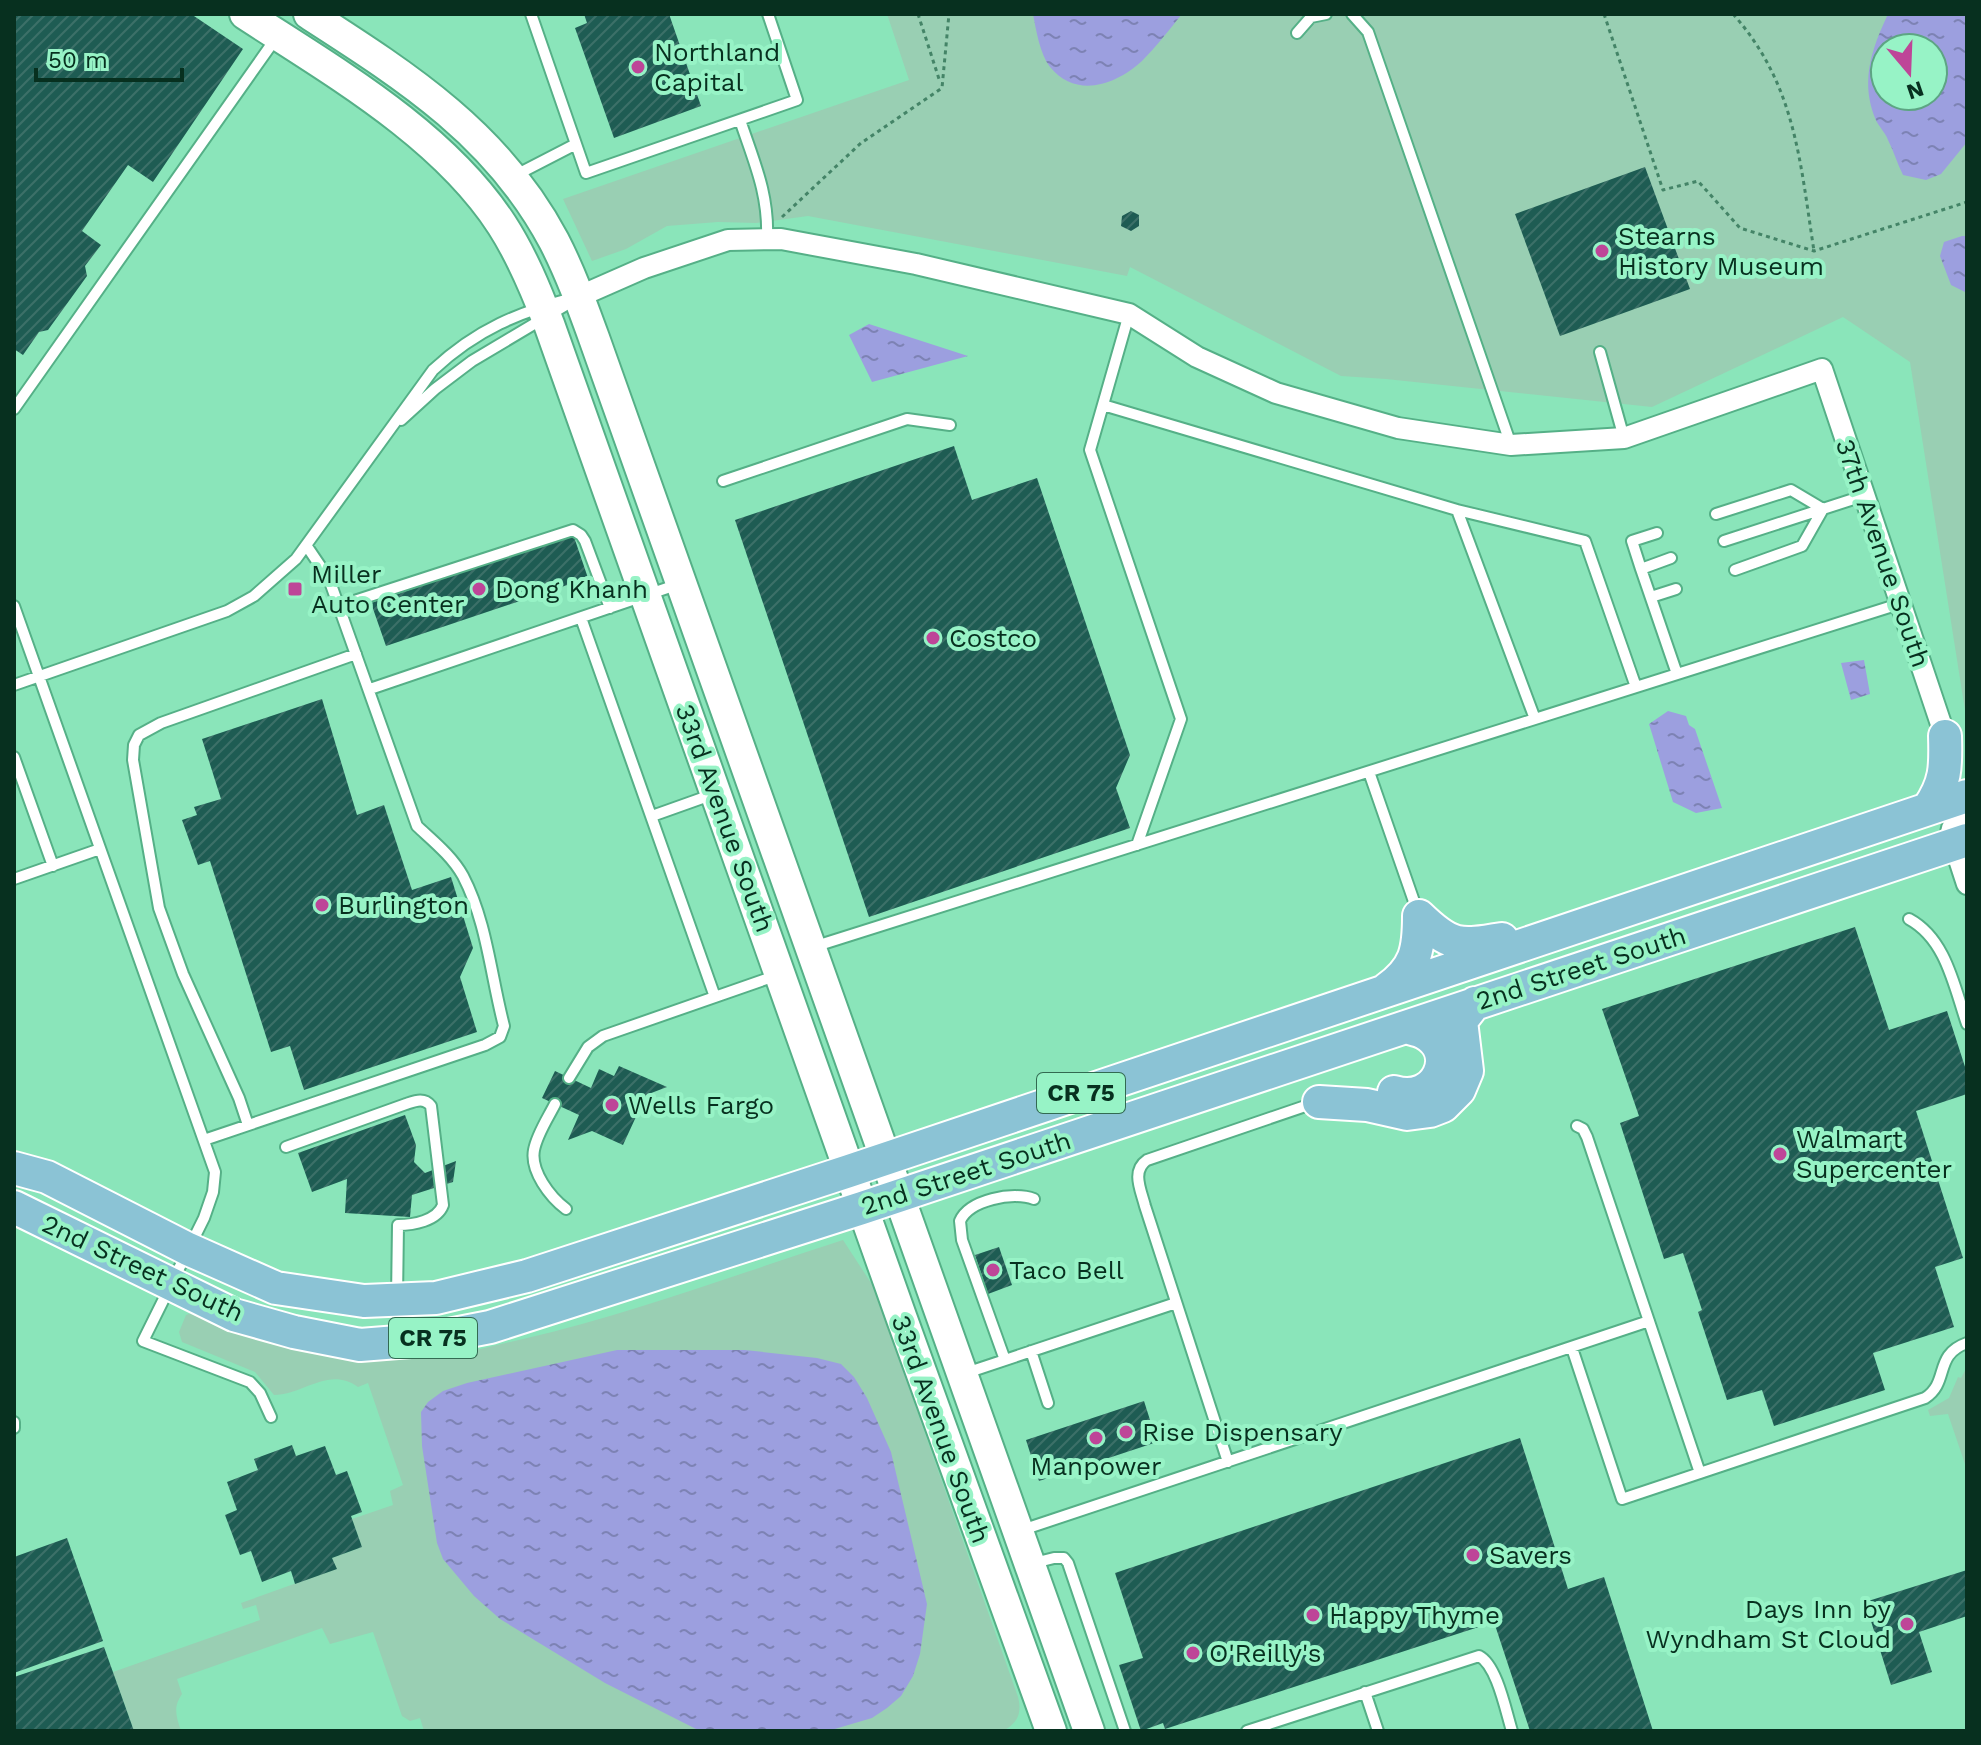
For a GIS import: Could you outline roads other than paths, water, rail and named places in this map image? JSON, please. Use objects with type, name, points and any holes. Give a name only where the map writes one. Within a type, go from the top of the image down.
[{"type":"main road","name":"33rd Avenue South","points":[[245,14],[397,117],[454,167],[502,225],[523,264],[544,312],[862,1208],[1052,1731]]},
{"type":"main road","name":"33rd Avenue South","points":[[309,14],[387,64],[454,114],[512,177],[553,238],[578,297],[681,583],[1087,1726]]},
{"type":"main road","points":[[1945,736],[1967,761]]},
{"type":"main road","points":[[1928,809],[1940,792],[1945,775],[1945,736]]},
{"type":"main road","name":"2nd Street South","points":[[14,1168],[47,1177],[188,1249],[276,1288],[364,1301],[436,1298],[527,1276],[849,1171],[1967,796]]},
{"type":"main road","name":"2nd Street South","points":[[14,1207],[234,1315],[294,1332],[360,1345],[423,1340],[490,1327],[862,1208],[1960,842]]},
{"type":"main road","points":[[1419,916],[1440,936],[1457,943],[1556,934]]},
{"type":"main road","points":[[1385,991],[1409,970],[1415,957],[1419,916]]},
{"type":"main road","points":[[1319,1102],[1367,1105],[1407,1114],[1443,1106],[1464,1081],[1467,1061],[1461,1021],[1475,1003]]},
{"type":"main road","points":[[1319,1102],[1372,1089],[1400,1094],[1420,1092],[1434,1084],[1441,1063],[1434,1041],[1424,1032],[1406,1027]]},
{"type":"street","points":[[578,297],[644,268],[728,240],[767,239],[916,264],[1129,314],[1197,357],[1276,393],[1398,428],[1511,445],[1624,438]]},
{"type":"street","name":"37th Avenue South","points":[[1624,438],[1822,369],[1945,736]]},
{"type":"street","points":[[1967,816],[1951,828],[1960,842],[1967,884]]},
{"type":"street","points":[[1052,1731],[1087,1726]]},
{"type":"lane","points":[[531,14],[586,173],[797,100],[768,14]]},
{"type":"lane","points":[[1297,33],[1311,17],[1326,14]]},
{"type":"lane","points":[[1352,14],[1368,32],[1511,445]]},
{"type":"lane","points":[[14,409],[278,36]]},
{"type":"lane","points":[[740,120],[764,193],[768,212],[767,239]]},
{"type":"lane","points":[[512,177],[576,144]]},
{"type":"lane","points":[[391,430],[435,389],[472,361],[544,312],[578,297]]},
{"type":"lane","points":[[14,685],[243,603],[296,559],[433,370],[457,347],[515,315],[544,312]]},
{"type":"lane","points":[[1129,314],[1090,450],[1181,719],[1137,845]]},
{"type":"lane","points":[[1600,352],[1624,438]]},
{"type":"lane","points":[[1103,405],[1457,510],[1585,541],[1636,687]]},
{"type":"lane","points":[[723,481],[907,419],[950,425]]},
{"type":"lane","points":[[1716,514],[1791,490],[1823,509]]},
{"type":"lane","points":[[1724,541],[1863,496]]},
{"type":"lane","points":[[1735,570],[1802,546],[1823,509]]},
{"type":"lane","points":[[1457,510],[1535,719]]},
{"type":"lane","points":[[339,606],[573,530],[585,541],[610,608]]},
{"type":"lane","points":[[1657,533],[1632,541],[1677,674]]},
{"type":"lane","points":[[204,1140],[485,1045],[500,1037],[504,1026],[489,952],[462,875],[441,848],[417,826],[329,579],[306,545]]},
{"type":"lane","points":[[1641,569],[1671,558]]},
{"type":"lane","points":[[370,689],[681,583]]},
{"type":"lane","points":[[1651,597],[1676,589]]},
{"type":"lane","points":[[811,948],[1899,604]]},
{"type":"lane","points":[[14,606],[215,1172],[204,1218],[143,1341],[250,1382],[260,1393],[271,1417]]},
{"type":"lane","points":[[581,618],[715,997]]},
{"type":"lane","points":[[248,1125],[163,924],[145,838],[133,760],[134,745],[139,735],[161,723],[356,654]]},
{"type":"lane","points":[[14,757],[53,866]]},
{"type":"lane","points":[[1369,772],[1419,916]]},
{"type":"lane","points":[[652,816],[717,793]]},
{"type":"lane","points":[[14,879],[100,849]]},
{"type":"lane","points":[[1909,919],[1925,927],[1941,949],[1964,1008],[1967,1024]]},
{"type":"lane","points":[[569,1078],[594,1041],[611,1032],[781,974]]},
{"type":"lane","points":[[286,1147],[406,1104],[420,1100],[427,1102],[434,1116],[443,1205],[441,1213],[432,1218],[398,1225],[397,1300]]},
{"type":"lane","points":[[1228,1462],[1145,1206],[1137,1172],[1147,1160],[1319,1102]]},
{"type":"lane","points":[[555,1104],[533,1155],[547,1193],[566,1209]]},
{"type":"lane","points":[[1577,1126],[1583,1129],[1587,1137],[1700,1473]]},
{"type":"lane","points":[[1005,1360],[962,1240],[960,1221],[969,1209],[1003,1198],[1023,1195],[1034,1199]]},
{"type":"lane","points":[[963,1374],[1176,1303]]},
{"type":"lane","points":[[1018,1531],[1649,1321]]},
{"type":"lane","points":[[1572,1348],[1622,1499],[1925,1398],[1935,1390],[1951,1350],[1967,1343]]},
{"type":"lane","points":[[1031,1351],[1048,1403]]},
{"type":"lane","points":[[1029,1565],[1054,1558],[1064,1558],[1068,1563],[1125,1731]]},
{"type":"lane","points":[[1247,1731],[1479,1656],[1493,1673],[1512,1731]]},
{"type":"lane","points":[[1365,1692],[1378,1731]]},
{"type":"water","points":[[1033,14],[1182,14],[1132,69],[1108,82],[1084,85],[1060,77],[1050,67],[1041,49]]},
{"type":"water","points":[[1888,14],[1967,14],[1967,142],[1941,174],[1926,180],[1903,175],[1873,112],[1949,112],[1949,32],[1880,32]]},
{"type":"water","points":[[1967,236],[1967,293],[1951,285],[1940,256],[1944,242]]},
{"type":"water","points":[[869,324],[968,356],[872,382],[849,335]]},
{"type":"water","points":[[1864,660],[1870,694],[1851,700],[1841,663]]},
{"type":"water","points":[[1668,711],[1686,716],[1689,725],[1695,729],[1722,808],[1696,813],[1673,802],[1649,724]]},
{"type":"water","points":[[617,1350],[745,1350],[817,1358],[841,1364],[854,1377],[891,1452],[927,1604],[920,1654],[913,1676],[901,1696],[887,1708],[872,1718],[828,1731],[700,1731],[605,1683],[500,1619],[474,1596],[443,1559],[437,1543],[422,1446],[421,1412],[428,1402],[443,1391],[467,1383]]},
{"type":"place","name":"Northland Capital","points":[[638,67]]},
{"type":"place","name":"Stearns History Museum","points":[[1602,251]]},
{"type":"place","name":"Miller Auto Center","points":[[295,589]]},
{"type":"place","name":"Dong Khanh","points":[[479,589]]},
{"type":"place","name":"Costco","points":[[933,638]]},
{"type":"place","name":"Burlington","points":[[322,905]]},
{"type":"place","name":"Wells Fargo","points":[[612,1105]]},
{"type":"place","name":"Walmart Supercenter","points":[[1780,1154]]},
{"type":"place","name":"Taco Bell","points":[[993,1270]]},
{"type":"place","name":"Rise Dispensary","points":[[1126,1432]]},
{"type":"place","name":"Manpower","points":[[1096,1438]]},
{"type":"place","name":"Savers","points":[[1473,1555]]},
{"type":"place","name":"Happy Thyme","points":[[1313,1615]]},
{"type":"place","name":"Days Inn by Wyndham St Cloud","points":[[1907,1624]]},
{"type":"place","name":"O'Reilly's","points":[[1193,1653]]}]
